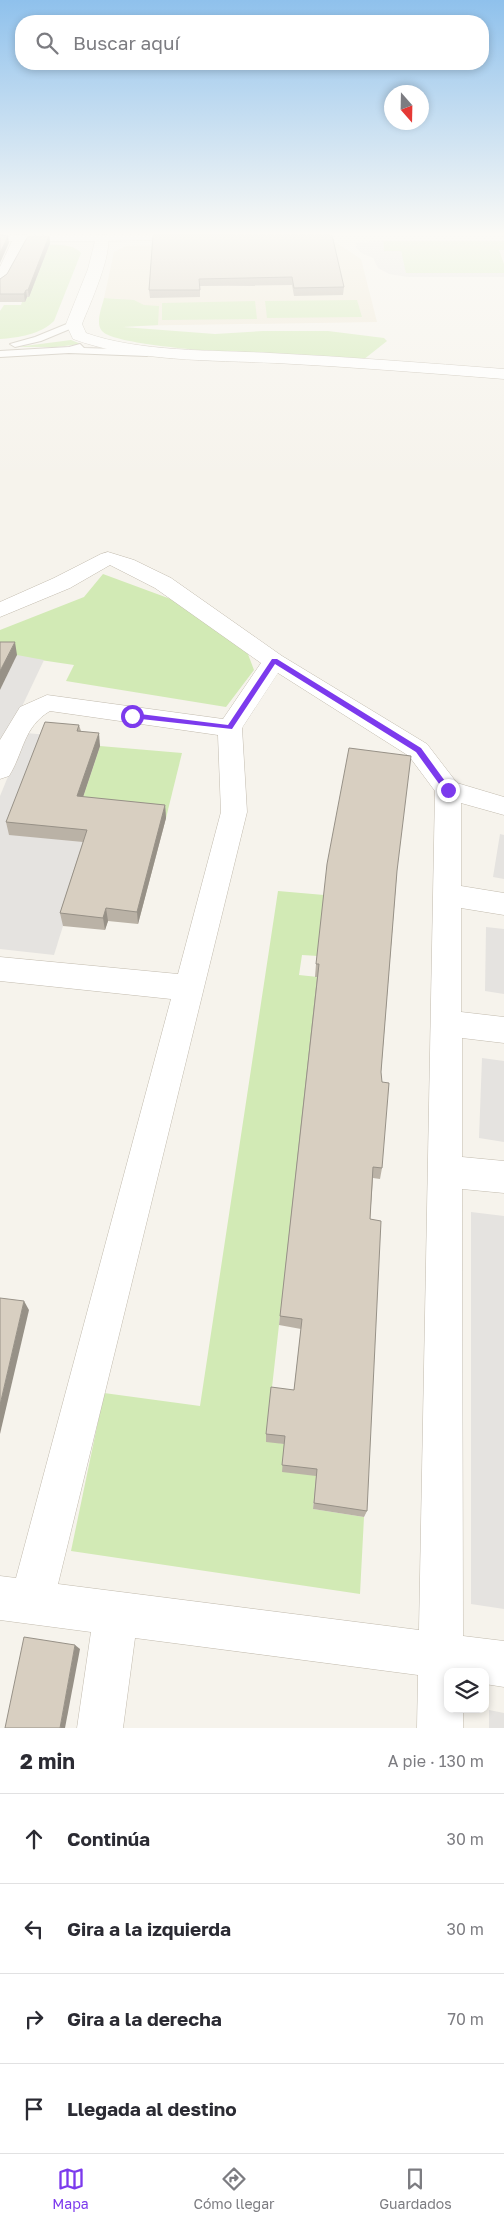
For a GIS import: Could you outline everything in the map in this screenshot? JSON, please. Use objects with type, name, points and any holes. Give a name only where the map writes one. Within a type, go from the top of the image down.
[{"type":"street","points":[[80,316],[76,330],[96,342],[168,353],[343,362],[504,374]]},
{"type":"street","points":[[0,610],[62,583],[108,558],[127,564],[163,583],[274,661],[418,750],[448,790],[504,806]]},
{"type":"street","points":[[274,661],[230,728],[234,812],[189,988],[16,1600],[504,1664]]},
{"type":"street","points":[[0,770],[10,744],[29,713],[47,703],[230,728]]},
{"type":"street","points":[[440,1728],[448,790]]},
{"type":"street","points":[[447,895],[504,904]]},
{"type":"street","points":[[0,968],[189,988]]},
{"type":"street","points":[[446,1024],[504,1030]]},
{"type":"street","points":[[444,1171],[504,1177]]},
{"type":"street","points":[[100,1728],[116,1612]]},
{"type":"lane","points":[[1,350],[76,330]]},
{"type":"lane","points":[[69,350],[96,342]]},
{"type":"lane","points":[[1,350],[168,353]]},
{"type":"shaded area","points":[[119,316],[375,316],[377,322],[117,326]]},
{"type":"shaded area","points":[[17,655],[44,660],[0,753],[0,690]]},
{"type":"shaded area","points":[[26,733],[48,735],[89,842],[54,955],[0,949],[0,796]]},
{"type":"shaded area","points":[[500,834],[504,835],[504,879],[493,877]]},
{"type":"shaded area","points":[[486,927],[504,929],[504,994],[485,991]]},
{"type":"shaded area","points":[[482,1058],[504,1061],[504,1142],[479,1138]]},
{"type":"shaded area","points":[[471,1212],[504,1216],[504,1609],[471,1604]]},
{"type":"shaded area","points":[[489,1710],[504,1713],[504,1728],[489,1728]]},
{"type":"green space","points":[[0,316],[56,316],[54,321],[36,332],[0,339]]},
{"type":"green space","points":[[100,316],[158,316],[158,325],[123,327],[215,334],[263,331],[328,331],[384,338],[387,341],[363,360],[225,352],[145,344],[117,338],[102,331]]},
{"type":"green space","points":[[162,316],[257,316],[257,319],[162,320]]},
{"type":"green space","points":[[267,316],[362,317],[267,318]]},
{"type":"green space","points":[[71,340],[81,344],[56,347],[17,347]]},
{"type":"green space","points":[[103,574],[176,601],[246,649],[254,670],[226,707],[66,681],[74,665],[0,654],[0,630],[84,597]]},
{"type":"green space","points":[[100,746],[182,753],[166,818],[79,809]]},
{"type":"green space","points":[[278,891],[324,895],[318,956],[302,955],[299,975],[318,977],[266,1441],[285,1444],[316,1476],[313,1509],[364,1517],[360,1594],[71,1551],[104,1393],[200,1406]]},
{"type":"building","points":[[0,642],[15,642],[0,671]]},
{"type":"building","points":[[45,722],[79,725],[77,731],[99,733],[77,796],[165,805],[137,912],[106,908],[103,918],[60,913],[87,830],[6,822]]},
{"type":"building","points":[[349,748],[411,756],[397,871],[381,1072],[382,1082],[389,1083],[382,1168],[373,1167],[370,1219],[381,1221],[367,1511],[314,1503],[317,1469],[282,1465],[285,1436],[266,1434],[271,1387],[294,1390],[302,1319],[280,1316],[319,964],[316,964],[327,864]]},
{"type":"building","points":[[0,1298],[24,1301],[0,1405]]},
{"type":"building","points":[[24,1637],[75,1645],[60,1728],[5,1728]]},
{"type":"route","points":[[132,716],[230,728],[274,661],[418,750],[448,790]]}]
